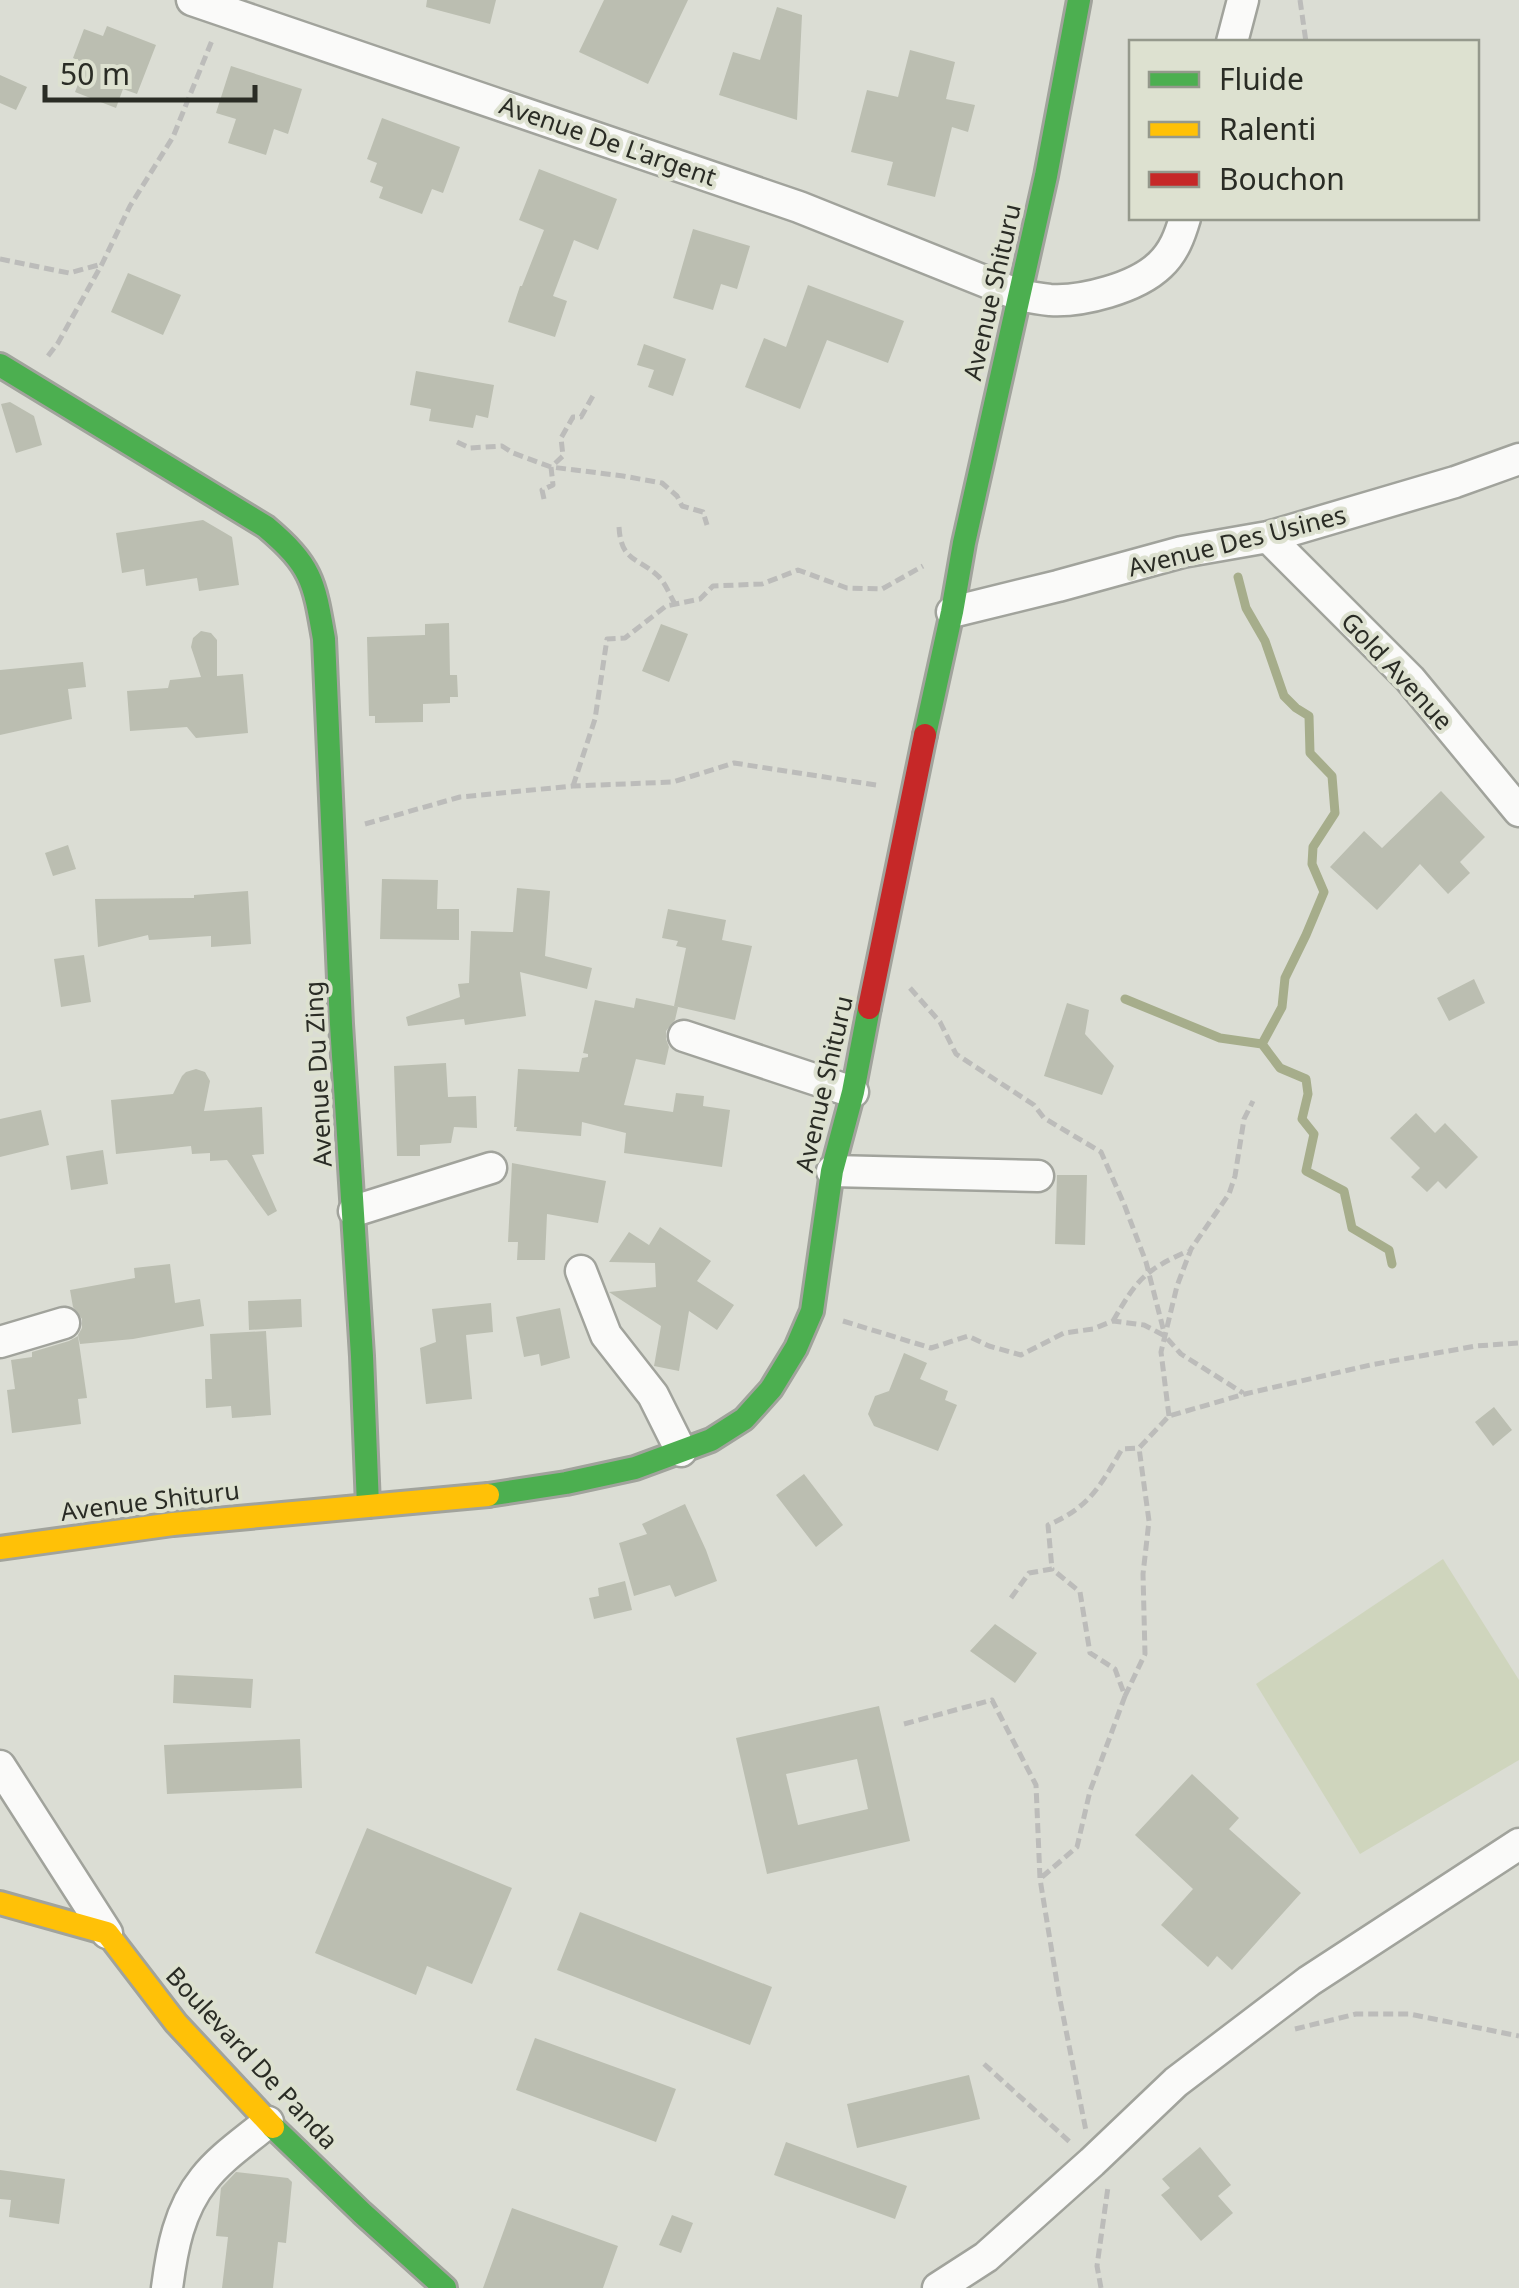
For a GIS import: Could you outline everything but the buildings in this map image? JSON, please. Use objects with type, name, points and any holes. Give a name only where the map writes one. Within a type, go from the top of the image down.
[{"type":"street","name":"Avenue De L'argent","points":[[192,0],[798,207],[1019,295],[1053,300],[1096,295],[1126,286],[1160,266],[1177,244],[1185,220]]},
{"type":"street","name":"Avenue Shituru","points":[[0,1548],[172,1524],[549,1486],[635,1468],[711,1440],[744,1419],[772,1389],[812,1311],[832,1171],[853,1092],[964,543],[1046,176],[1079,0]]},
{"type":"street","points":[[1233,40],[1243,0]]},
{"type":"street","name":"Avenue Du Zing","points":[[0,365],[266,528],[292,549],[306,568],[318,604],[324,639],[368,1506]]},
{"type":"street","name":"Avenue Des Usines","points":[[952,612],[1182,552],[1268,538],[1519,460]]},
{"type":"street","name":"Gold Avenue","points":[[1268,538],[1410,679],[1514,794]]},
{"type":"street","points":[[684,1036],[853,1092]]},
{"type":"street","points":[[354,1211],[491,1168]]},
{"type":"street","points":[[832,1171],[1038,1176]]},
{"type":"street","points":[[581,1271],[606,1335],[653,1395],[681,1452]]},
{"type":"street","points":[[0,1342],[64,1323]]},
{"type":"street","points":[[0,1766],[107,1933]]},
{"type":"street","points":[[938,2288],[1100,2174],[1176,2082],[1294,1992],[1519,1844]]},
{"type":"street","points":[[0,1904],[107,1933]]},
{"type":"street","name":"Boulevard De Panda","points":[[107,1933],[176,2023],[268,2122],[445,2288]]},
{"type":"street","points":[[167,2288],[187,2203],[206,2176],[268,2122]]},
{"type":"path","points":[[1300,0],[1306,40]]},
{"type":"path","points":[[27,382],[58,343],[130,206],[172,137],[224,12]]},
{"type":"path","points":[[0,260],[69,273],[102,264]]},
{"type":"path","points":[[551,467],[563,456],[561,438],[573,417],[582,417],[594,394]]},
{"type":"path","points":[[457,442],[470,448],[502,446],[551,467],[662,484],[682,506],[702,512],[706,524]]},
{"type":"path","points":[[544,499],[542,490],[553,485],[551,467]]},
{"type":"path","points":[[619,527],[620,542],[630,559],[660,576],[675,604]]},
{"type":"path","points":[[573,786],[595,720],[607,639],[625,638],[666,606],[700,599],[713,586],[762,584],[798,570],[847,588],[882,590],[964,543]]},
{"type":"path","points":[[334,832],[460,797],[573,786],[673,782],[734,763],[912,791]]},
{"type":"path","points":[[880,953],[940,1022],[956,1054],[1034,1105],[1044,1118],[1101,1152],[1149,1272],[1165,1336]]},
{"type":"path","points":[[1169,1416],[1161,1352],[1178,1286],[1191,1250],[1230,1194],[1244,1119],[1253,1101]]},
{"type":"path","points":[[1113,1322],[1136,1282],[1160,1263],[1191,1250]]},
{"type":"path","points":[[812,1311],[931,1348],[968,1336],[1020,1355],[1064,1333],[1113,1322],[1144,1325],[1165,1336],[1180,1354],[1245,1394]]},
{"type":"path","points":[[1125,1696],[1116,1669],[1090,1653],[1080,1592],[1052,1569],[1048,1524],[1064,1518],[1094,1496],[1122,1450],[1138,1448],[1169,1416],[1245,1394],[1388,1362],[1476,1346],[1519,1343]]},
{"type":"path","points":[[1040,1878],[1077,1847],[1090,1792],[1125,1696],[1145,1654],[1144,1574],[1149,1521],[1138,1448]]},
{"type":"path","points":[[1010,1598],[1029,1573],[1052,1569]]},
{"type":"path","points":[[904,1724],[992,1700],[1036,1785],[1040,1878],[1059,1995],[1100,2174],[1096,2266],[1101,2288]]},
{"type":"path","points":[[1295,2029],[1356,2014],[1409,2014],[1519,2036]]},
{"type":"path","points":[[984,2064],[1100,2174]]},
{"type":"green space","points":[[1443,1559],[1519,1680],[1519,1760],[1360,1854],[1256,1684]]},
{"type":"waterway","points":[[1238,577],[1246,608],[1265,641],[1284,696],[1309,716],[1310,753],[1332,776],[1335,813],[1313,847],[1312,864],[1324,892],[1285,978],[1282,1007],[1262,1044],[1280,1068],[1306,1079],[1308,1094],[1302,1119],[1314,1134],[1306,1171],[1344,1191],[1352,1228],[1389,1250],[1392,1264]]},
{"type":"waterway","points":[[1125,999],[1220,1038],[1262,1044]]},
{"type":"traffic: fast","points":[[925,735],[1046,176],[1079,0]]},
{"type":"traffic: fast","points":[[0,365],[266,527],[302,564],[313,588],[324,639],[368,1506]]},
{"type":"traffic: fast","points":[[488,1495],[635,1468],[711,1440],[744,1419],[771,1389],[796,1348],[812,1311],[832,1171],[869,1008]]},
{"type":"traffic: fast","points":[[273,2127],[445,2288]]},
{"type":"traffic: slow","points":[[0,1548],[173,1524],[488,1495]]},
{"type":"traffic: slow","points":[[0,1903],[107,1933],[176,2023],[273,2127]]},
{"type":"traffic: jam","points":[[869,1008],[925,735]]}]
